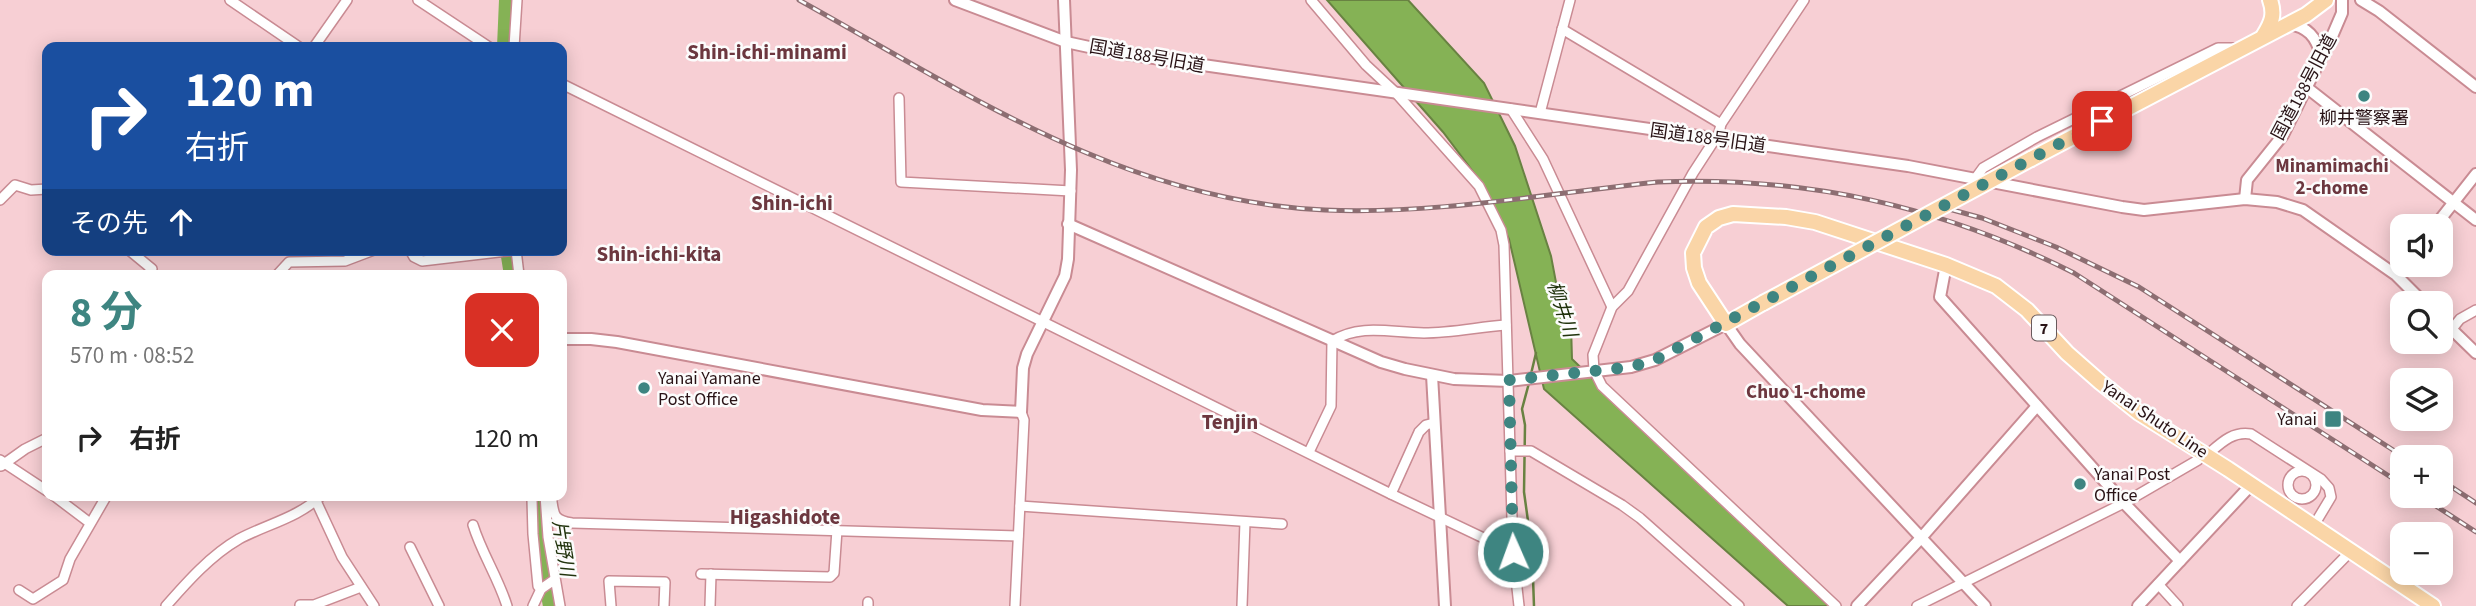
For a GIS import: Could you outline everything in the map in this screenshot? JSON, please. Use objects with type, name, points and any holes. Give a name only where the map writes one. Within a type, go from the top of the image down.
[{"type":"main road","points":[[2261,39],[2272,24],[2270,0]]},
{"type":"main road","points":[[1726,324],[2031,159],[2306,15],[2326,0]]},
{"type":"main road","name":"Yanai Shuto Line","points":[[1726,324],[1699,283],[1693,253],[1706,227],[1718,218],[1732,214],[1786,217],[1815,222],[1946,265],[1996,286],[2026,310],[2067,353],[2139,413],[2203,457],[2252,484],[2423,604]]},
{"type":"street","points":[[230,0],[292,42]]},
{"type":"street","points":[[318,42],[347,0]]},
{"type":"street","points":[[418,0],[481,42]]},
{"type":"street","points":[[514,42],[517,0]]},
{"type":"street","name":"国道188号旧道","points":[[955,0],[1066,42],[1112,52],[1908,166],[2144,209],[2245,199],[2247,180],[2283,135],[2342,13],[2342,0]]},
{"type":"street","points":[[1015,606],[1024,419],[1021,412],[1023,368],[1065,276],[1070,191],[1064,0]]},
{"type":"street","points":[[1311,0],[1366,65],[1401,94],[1479,186],[1501,230],[1504,245],[1512,452],[1513,552],[1518,606]]},
{"type":"street","points":[[1540,113],[1570,0]]},
{"type":"street","points":[[1804,0],[1721,124],[1628,291],[1612,307],[1595,345],[1590,371],[1602,386],[1836,606]]},
{"type":"street","points":[[2361,0],[2379,10],[2476,87]]},
{"type":"street","points":[[2287,23],[2308,31],[2315,39],[2321,55]]},
{"type":"street","points":[[1562,29],[1721,124]]},
{"type":"street","points":[[1975,179],[1983,168],[2028,141],[2218,48],[2245,47]]},
{"type":"street","points":[[567,86],[1513,552]]},
{"type":"street","points":[[2306,87],[2476,220]]},
{"type":"street","points":[[900,98],[901,182],[1070,191]]},
{"type":"street","points":[[1508,109],[1543,159],[1612,307]]},
{"type":"street","points":[[2444,214],[2476,174]]},
{"type":"street","points":[[0,200],[15,185],[25,189],[42,189]]},
{"type":"street","points":[[2245,199],[2277,202],[2303,210],[2390,271]]},
{"type":"street","points":[[1068,224],[1381,362],[1432,375],[1478,381],[1509,380],[1631,367],[1655,360],[1726,324],[1740,344],[1985,606]]},
{"type":"street","points":[[136,256],[151,270]]},
{"type":"street","points":[[282,270],[289,262],[345,261],[358,256]]},
{"type":"street","points":[[413,256],[422,261],[465,256]]},
{"type":"street","points":[[1946,265],[1940,297],[2124,503],[2180,561]]},
{"type":"street","points":[[2398,277],[2412,291]]},
{"type":"street","points":[[2453,327],[2460,319],[2476,310]]},
{"type":"street","points":[[1332,341],[1346,333],[1376,330],[1424,333],[1506,325]]},
{"type":"street","points":[[2453,329],[2476,353]]},
{"type":"street","points":[[567,339],[617,342],[982,410],[1021,412]]},
{"type":"street","points":[[1309,452],[1331,406],[1332,341]]},
{"type":"street","points":[[1432,375],[1445,606]]},
{"type":"street","points":[[1857,606],[1921,538],[2037,405]]},
{"type":"street","points":[[1391,494],[1419,432],[1426,425],[1434,423]]},
{"type":"street","points":[[1917,606],[2124,503],[2203,457],[2239,432],[2251,434],[2326,484],[2331,497],[2313,527]]},
{"type":"street","points":[[42,440],[2,464],[42,488]]},
{"type":"street","points":[[1512,452],[1531,451],[1584,481],[1640,518],[1739,606]]},
{"type":"street","points":[[2138,606],[2252,484]]},
{"type":"street","points":[[61,501],[90,523]]},
{"type":"street","points":[[19,590],[33,599],[64,580],[70,559],[103,501]]},
{"type":"street","points":[[166,606],[223,549],[291,517],[314,501]]},
{"type":"street","points":[[319,501],[342,557],[374,606]]},
{"type":"street","points":[[532,501],[538,586],[547,584]]},
{"type":"street","points":[[533,606],[547,584],[545,501]]},
{"type":"street","points":[[552,501],[554,515],[559,521],[1018,536]]},
{"type":"street","points":[[1020,506],[1282,524]]},
{"type":"street","points":[[1242,606],[1245,522]]},
{"type":"street","points":[[473,525],[480,549],[500,585],[506,606]]},
{"type":"street","points":[[710,606],[706,574],[830,577],[834,573],[837,530]]},
{"type":"street","points":[[410,547],[439,606]]},
{"type":"street","points":[[2297,606],[2350,552]]},
{"type":"street","points":[[611,606],[609,581],[665,582],[664,606]]},
{"type":"street","points":[[547,584],[561,606]]},
{"type":"street","points":[[2158,584],[2178,606]]},
{"type":"street","points":[[300,605],[314,605],[361,587]]},
{"type":"water","name":"柳井川","points":[[1327,0],[1408,0],[1484,83],[1515,146],[1551,256],[1558,293],[1571,325],[1572,359],[1829,606],[1788,606],[1544,389],[1509,239],[1483,185],[1443,132]]},
{"type":"waterway","name":"片野川","points":[[506,42],[508,0]]},
{"type":"waterway","name":"片野川","points":[[510,256],[512,270]]},
{"type":"waterway","points":[[1531,374],[1536,353]]},
{"type":"waterway","points":[[1529,383],[1522,409],[1525,425],[1524,492],[1532,550],[1534,606]]},
{"type":"waterway","name":"片野川","points":[[538,501],[538,528],[552,606]]},
{"type":"railway","points":[[799,0],[924,71],[1050,137],[1115,164],[1182,187],[1252,202],[1325,210],[1366,211],[1492,202],[1658,182],[1713,181],[1820,190],[1923,213],[1974,230],[2074,273],[2390,477]]},
{"type":"railway","points":[[1938,206],[1982,218],[2056,247],[2139,287],[2390,448]]},
{"type":"railway","points":[[2453,488],[2476,503]]},
{"type":"railway","points":[[2439,508],[2476,532]]},
{"type":"place","name":"柳井警察署","points":[[2364,96]]},
{"type":"place","name":"Yanai Yamane Post Office","points":[[644,388]]},
{"type":"place","name":"Yanai","points":[[2333,419]]},
{"type":"place","name":"Yanai Post Office","points":[[2080,484]]},
{"type":"district","name":"Shin-ichi-minami","points":[[767,52]]},
{"type":"district","name":"Minamimachi 2-chome","points":[[2332,176]]},
{"type":"district","name":"Shin-ichi","points":[[792,203]]},
{"type":"district","name":"Shin-ichi-kita","points":[[659,254]]},
{"type":"district","name":"Chuo 1-chome","points":[[1806,391]]},
{"type":"district","name":"Tenjin","points":[[1230,422]]},
{"type":"district","name":"Higashidote","points":[[785,517]]},
{"type":"route","points":[[1513,552],[1509,380],[1631,367],[1655,360],[2102,121]]}]
